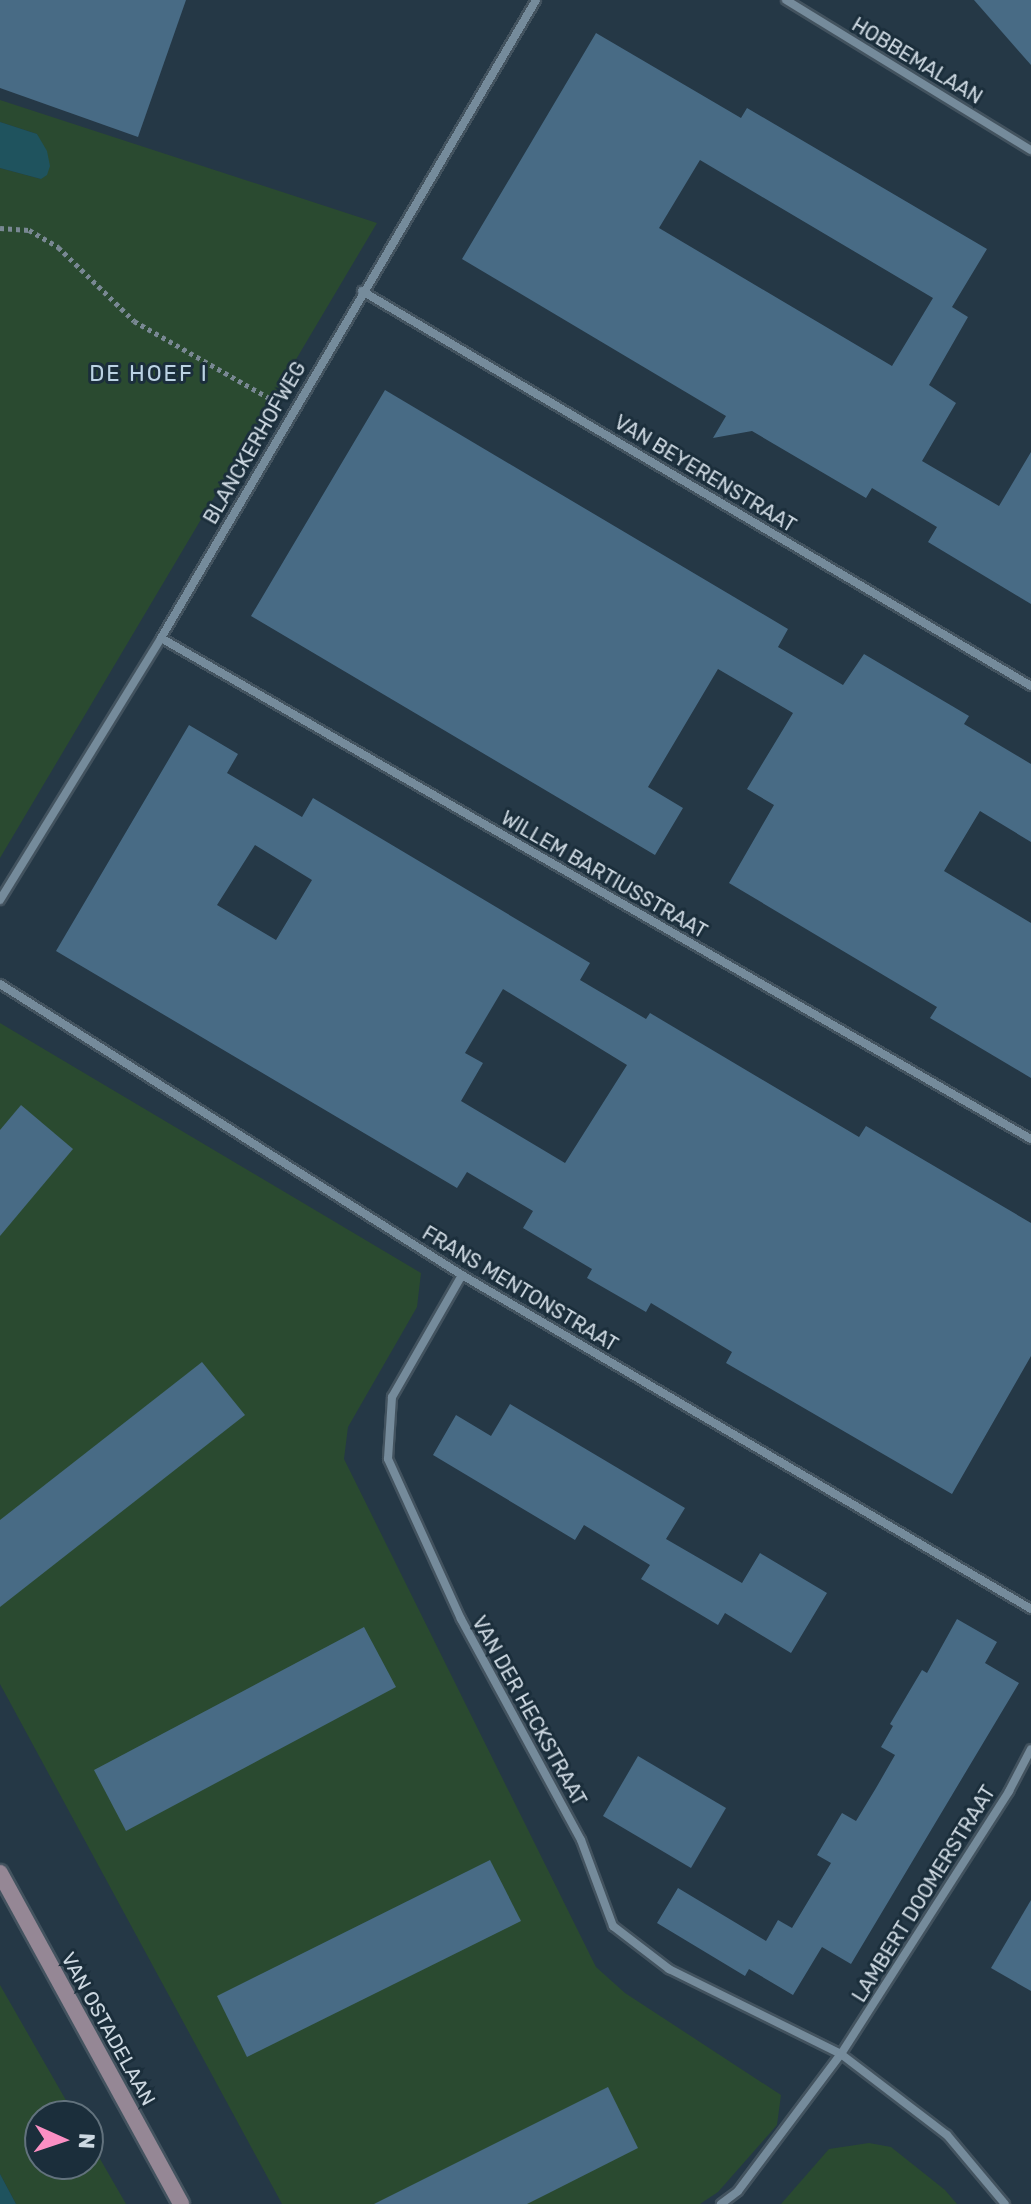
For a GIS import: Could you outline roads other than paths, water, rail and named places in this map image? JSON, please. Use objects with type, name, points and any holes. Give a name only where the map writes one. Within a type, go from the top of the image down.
[{"type":"street","name":"BLANCKERHOFWEG","points":[[0,900],[161,638],[362,291],[536,0]]},
{"type":"street","name":"HOBBEMALAAN","points":[[786,0],[1031,150]]},
{"type":"street","name":"VAN BEYERENSTRAAT","points":[[362,291],[1031,686]]},
{"type":"street","name":"WILLEM BARTIUSSTRAAT","points":[[161,638],[1031,1139]]},
{"type":"street","name":"FRANS MENTONSTRAAT","points":[[0,984],[462,1275],[1031,1609]]},
{"type":"street","name":"VAN DER HECKSTRAAT","points":[[462,1275],[392,1397],[388,1459],[461,1619],[581,1840],[613,1926],[669,1969],[841,2054],[947,2135],[1005,2204]]},
{"type":"street","name":"LAMBERT DOOMERSTRAAT","points":[[721,2204],[738,2191],[841,2054],[1009,1791],[1031,1749]]},
{"type":"street","name":"VAN OSTADELAAN","points":[[0,1873],[181,2204]]},
{"type":"district","name":"DE HOEF I","points":[[149,374]]}]
